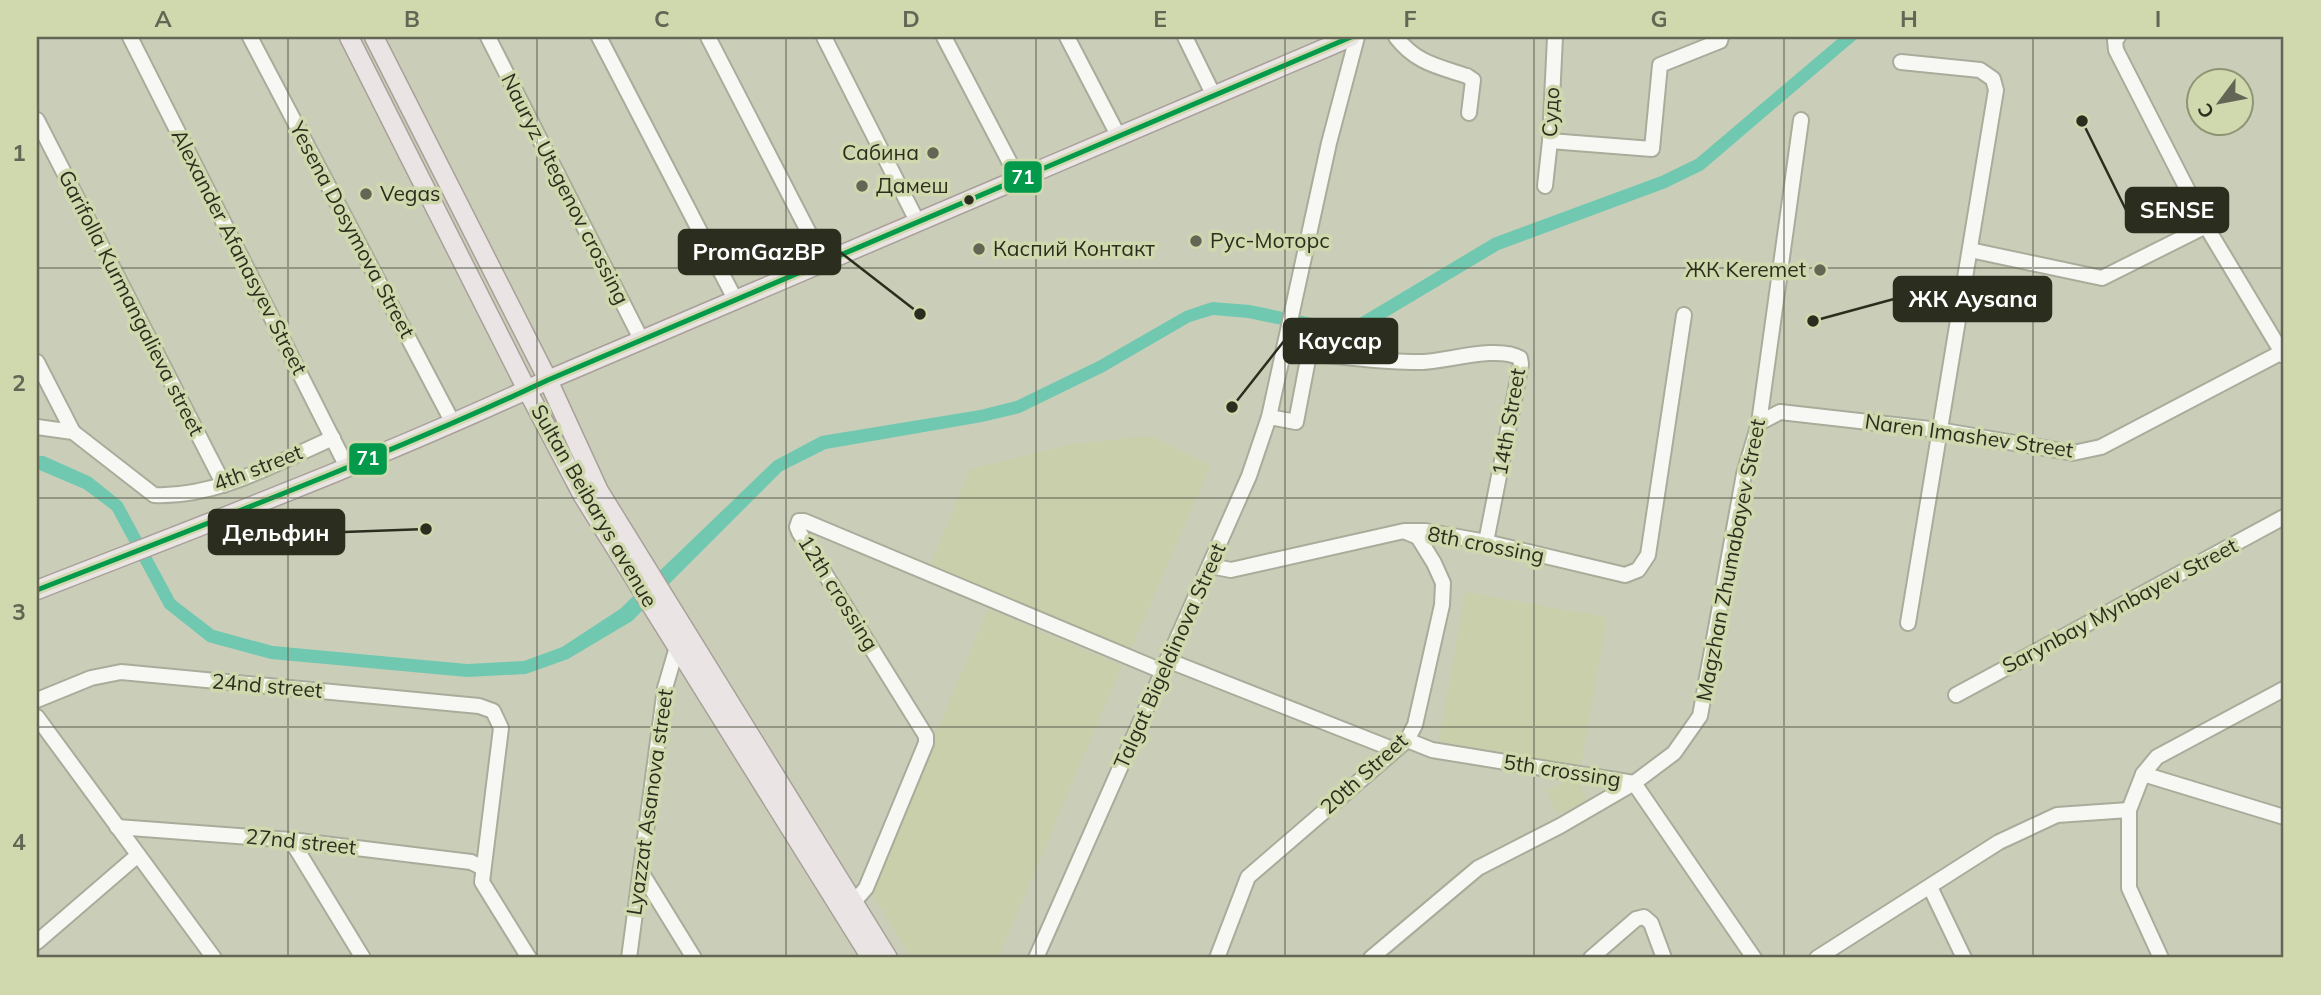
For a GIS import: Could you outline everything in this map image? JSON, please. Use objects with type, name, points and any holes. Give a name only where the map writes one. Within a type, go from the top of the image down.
[{"type":"main road","name":"Sultan Beibarys avenue","points":[[349,37],[583,496],[871,958]]},
{"type":"main road","name":"Sultan Beibarys avenue","points":[[374,37],[548,380],[599,491],[888,958]]},
{"type":"main road","points":[[37,590],[453,424],[548,380],[825,264],[1351,37]]},
{"type":"main road","points":[[536,357],[553,371],[574,369]]},
{"type":"main road","points":[[562,411],[562,386],[574,369]]},
{"type":"main road","points":[[504,401],[516,387],[518,372]]},
{"type":"main road","points":[[504,401],[517,400],[525,403],[541,416]]},
{"type":"street","name":"Alexander Afanasyev Street","points":[[130,37],[346,467]]},
{"type":"street","name":"Yesena Dosymova Street","points":[[250,37],[453,424]]},
{"type":"street","name":"Nauryz Utegenov crossing","points":[[488,37],[642,341]]},
{"type":"street","points":[[599,37],[736,301]]},
{"type":"street","points":[[708,37],[825,264]]},
{"type":"street","points":[[824,37],[918,223]]},
{"type":"street","points":[[944,37],[1019,180]]},
{"type":"street","points":[[1067,37],[1119,137]]},
{"type":"street","points":[[1185,37],[1214,96]]},
{"type":"street","name":"Talgat Bigeldinova Street","points":[[1036,958],[1249,476],[1269,416],[1329,143],[1357,37]]},
{"type":"street","points":[[1396,37],[1406,50],[1421,61],[1473,80],[1469,113]]},
{"type":"street","name":"Судо","points":[[1545,186],[1555,37]]},
{"type":"street","points":[[1550,141],[1652,149],[1660,65],[1720,41],[1720,37]]},
{"type":"street","points":[[2118,37],[2115,40],[2116,50],[2206,226],[2284,353]]},
{"type":"street","points":[[1901,62],[1980,69],[1993,79],[1996,90],[1908,623]]},
{"type":"street","name":"Garifolla Kurmangalieva street","points":[[37,120],[224,485]]},
{"type":"street","name":"Magzhan Zhumabayev Street","points":[[1371,958],[1478,868],[1560,826],[1634,783],[1674,753],[1700,716],[1744,474],[1759,423],[1801,120]]},
{"type":"street","points":[[1970,250],[2102,278],[2206,226]]},
{"type":"street","name":"8th crossing","points":[[1210,566],[1231,569],[1404,531],[1425,531],[1486,542],[1625,575],[1639,570],[1648,555],[1684,315]]},
{"type":"street","name":"Naren Imashev Street","points":[[1759,423],[1780,412],[1939,430],[2073,453],[2101,447],[2284,353]]},
{"type":"street","name":"14th Street","points":[[1269,416],[1296,422],[1309,354],[1423,362],[1498,354],[1515,355],[1520,358],[1521,363],[1486,542]]},
{"type":"street","points":[[37,362],[73,432]]},
{"type":"street","name":"4th street","points":[[37,427],[73,432],[155,495],[171,496],[224,485],[333,438]]},
{"type":"street","name":"Sarynbay Mynbayev Street","points":[[1956,695],[2284,517]]},
{"type":"street","name":"12th crossing","points":[[853,903],[866,888],[926,743],[926,736],[799,532],[799,521],[1165,666]]},
{"type":"street","name":"20th Street","points":[[1217,958],[1248,877],[1401,745],[1415,725],[1442,605],[1443,583],[1418,537],[1404,531]]},
{"type":"street","name":"Lyazzat Asanova street","points":[[629,958],[665,688],[677,647]]},
{"type":"street","name":"5th crossing","points":[[1165,666],[1401,745],[1634,783],[1754,958]]},
{"type":"street","name":"24nd street","points":[[37,700],[91,678],[121,672],[479,706],[493,711],[501,727],[483,868]]},
{"type":"street","points":[[2161,958],[2129,888],[2129,810],[2143,774],[2157,757],[2284,689]]},
{"type":"street","points":[[37,718],[214,958]]},
{"type":"street","points":[[2143,774],[2284,817]]},
{"type":"street","points":[[1817,958],[1999,842],[2057,815],[2129,810]]},
{"type":"street","name":"27nd street","points":[[117,827],[290,840],[471,862],[483,868]]},
{"type":"street","points":[[290,840],[363,958]]},
{"type":"street","points":[[37,942],[138,855]]},
{"type":"street","points":[[483,868],[482,882],[529,958]]},
{"type":"street","points":[[640,872],[694,958]]},
{"type":"street","points":[[1930,887],[1964,958]]},
{"type":"street","points":[[1591,958],[1636,919],[1644,917],[1651,923],[1664,958]]},
{"type":"shaded area","points":[[1150,436],[1211,465],[1130,651],[928,571],[970,469],[1072,444]]},
{"type":"shaded area","points":[[1465,592],[1607,617],[1581,766],[1439,741]]},
{"type":"shaded area","points":[[988,609],[1122,666],[998,958],[912,958],[870,891]]},
{"type":"shaded area","points":[[1577,777],[1587,801],[1557,814],[1547,790]]},
{"type":"water","points":[[1840,37],[1859,37],[1703,170],[1666,188],[1499,250],[1360,333],[1330,335],[1248,318],[1213,315],[1190,322],[1104,372],[1020,413],[826,449],[782,471],[632,621],[568,659],[526,674],[467,677],[271,659],[208,642],[165,608],[112,510],[84,489],[37,469],[37,456],[44,456],[91,477],[122,502],[175,600],[214,630],[273,646],[467,664],[524,661],[562,647],[620,609],[774,461],[821,436],[980,410],[1016,401],[1098,361],[1185,311],[1212,302],[1250,305],[1331,322],[1356,320],[1493,238],[1661,176],[1696,159]]},
{"type":"transit line","name":"71","points":[[37,590],[422,436],[1351,37]]},
{"type":"place","name":"SENSE","points":[[2082,121]]},
{"type":"place","name":"Сабина","points":[[933,153]]},
{"type":"place","name":"Дамеш","points":[[862,186]]},
{"type":"place","name":"Vegas","points":[[366,194]]},
{"type":"place","name":"Рус-Моторс","points":[[1196,241]]},
{"type":"place","name":"Каспий Контакт","points":[[979,249]]},
{"type":"place","name":"ЖК Keremet","points":[[1820,270]]},
{"type":"place","name":"PromGazBP","points":[[920,314]]},
{"type":"place","name":"ЖК Aysana","points":[[1813,321]]},
{"type":"place","name":"Каусар","points":[[1232,407]]},
{"type":"place","name":"Дельфин","points":[[426,529]]}]
